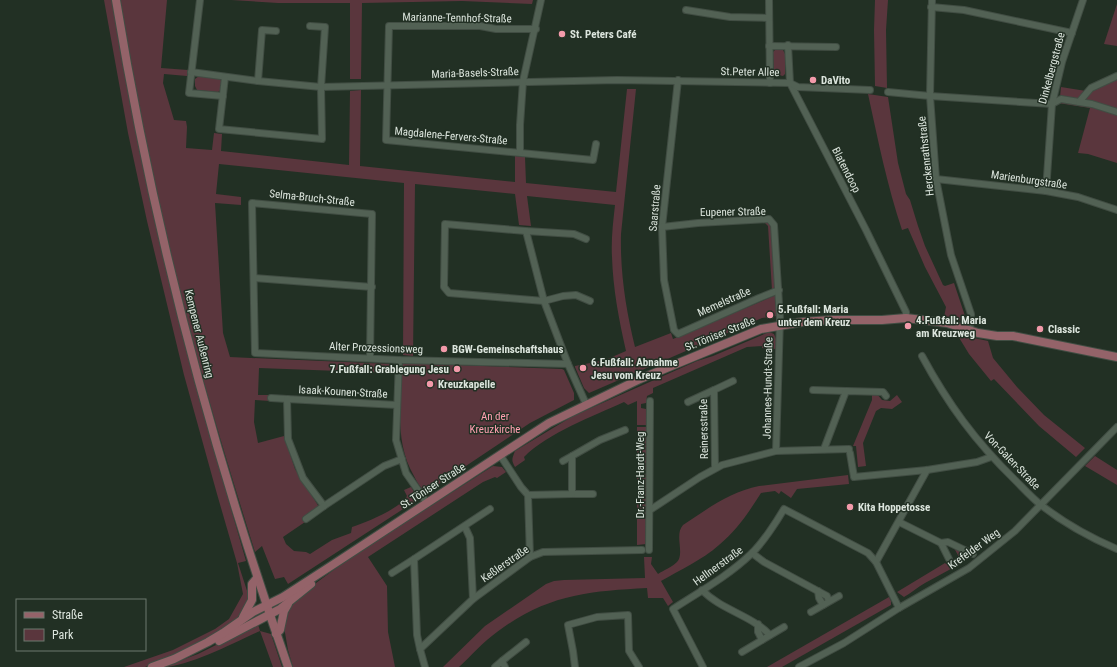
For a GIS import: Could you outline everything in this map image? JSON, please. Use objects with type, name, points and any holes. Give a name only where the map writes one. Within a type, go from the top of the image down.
[{"type":"main road","name":"Kempener Außenring","points":[[116,0],[144,149],[168,257],[201,390],[257,578],[288,667]]},
{"type":"main road","name":"St.Töniser Straße","points":[[174,659],[218,636],[242,619],[334,564],[549,422],[640,380],[761,329],[779,325],[831,320],[882,320],[906,318],[940,322],[970,331],[996,336],[1013,336],[1117,357]]},
{"type":"main road","name":"St.Töniser Straße","points":[[152,667],[191,654],[270,614],[290,601],[334,564]]},
{"type":"main road","points":[[242,619],[252,600],[252,584],[257,578]]},
{"type":"main road","points":[[276,634],[280,630],[284,611],[290,601]]},
{"type":"street","points":[[200,0],[189,93],[223,96]]},
{"type":"street","points":[[541,0],[536,29],[523,81],[520,152],[593,160],[596,144]]},
{"type":"street","points":[[769,0],[770,83]]},
{"type":"street","name":"Dinkelbergstraße","points":[[1046,191],[1052,104],[1062,62],[1083,0]]},
{"type":"street","points":[[932,3],[1072,34]]},
{"type":"street","name":"Herckenrathstraße","points":[[932,3],[930,96],[936,179],[952,255],[971,314],[970,331]]},
{"type":"street","points":[[686,10],[730,17],[769,18]]},
{"type":"street","points":[[225,77],[219,129],[322,139],[322,87],[325,27],[310,26]]},
{"type":"street","name":"Marianne-Tennhof-Straße","points":[[388,86],[389,26],[480,26],[496,29],[536,29]]},
{"type":"street","points":[[258,81],[262,30],[276,31]]},
{"type":"street","points":[[769,46],[788,45],[836,47]]},
{"type":"street","name":"Blatendoop","points":[[788,45],[790,83],[866,230],[906,312],[906,318]]},
{"type":"street","name":"Maria-Basels-Straße","points":[[192,72],[258,81],[322,87],[523,81],[629,80]]},
{"type":"street","points":[[1079,102],[1091,88],[1117,76]]},
{"type":"street","name":"St.Peter Allee","points":[[629,80],[790,83],[798,87],[870,90]]},
{"type":"street","name":"Saarstraße","points":[[678,80],[662,227],[664,280],[674,330],[678,334]]},
{"type":"street","name":"Magdalene-Fervers-Straße","points":[[388,86],[386,140],[520,152]]},
{"type":"street","points":[[888,92],[1052,104],[1061,100],[1092,104],[1117,112]]},
{"type":"street","name":"Marienburgstraße","points":[[936,179],[1046,191],[1078,197],[1117,210]]},
{"type":"street","name":"Selma-Bruch-Straße","points":[[255,354],[252,203],[372,214],[370,358]]},
{"type":"street","name":"Eupener Straße","points":[[662,227],[698,223],[769,219],[774,225],[779,290],[779,325]]},
{"type":"street","points":[[586,239],[574,234],[526,232],[445,224],[444,287],[449,293],[544,301],[563,296],[576,295],[590,301]]},
{"type":"street","points":[[526,232],[544,301],[568,364],[586,404]]},
{"type":"street","points":[[254,278],[372,287]]},
{"type":"street","name":"Memelstraße","points":[[678,334],[779,290]]},
{"type":"street","name":"Johannes-Hundt-Straße","points":[[776,451],[779,325]]},
{"type":"street","name":"Alter Prozessionsweg","points":[[255,354],[399,360],[568,364]]},
{"type":"street","name":"Von-Galen-Straße","points":[[922,356],[960,418],[991,457],[1041,505],[1082,532],[1117,549]]},
{"type":"street","name":"Isaak-Kounen-Straße","points":[[399,360],[396,440],[406,473],[427,503]]},
{"type":"street","name":"Reinersstraße","points":[[688,402],[733,382]]},
{"type":"street","name":"Reinersstraße","points":[[714,390],[715,468]]},
{"type":"street","points":[[813,390],[876,391],[883,392],[886,396]]},
{"type":"street","points":[[824,450],[846,391]]},
{"type":"street","name":"Isaak-Kounen-Straße","points":[[272,398],[398,405]]},
{"type":"street","name":"Isaak-Kounen-Straße","points":[[287,399],[288,439],[303,478],[324,506]]},
{"type":"street","name":"Dr.-Franz-Hardt-Weg","points":[[649,550],[650,401]]},
{"type":"street","name":"Krefelder Weg","points":[[799,667],[844,643],[899,608],[969,568],[1015,530],[1117,426]]},
{"type":"street","points":[[563,461],[600,440],[625,430]]},
{"type":"street","points":[[650,510],[715,468],[776,451],[850,451],[854,477],[927,470],[976,462],[991,457]]},
{"type":"street","points":[[500,455],[528,495],[530,557]]},
{"type":"street","points":[[572,456],[572,494]]},
{"type":"street","points":[[306,519],[384,466],[402,459]]},
{"type":"street","points":[[876,562],[927,470]]},
{"type":"street","points":[[528,495],[593,494]]},
{"type":"street","points":[[392,573],[465,527],[490,509]]},
{"type":"street","name":"Hellnerstraße","points":[[704,667],[673,609],[728,573],[752,553],[779,518],[784,509],[868,553],[876,562],[899,608]]},
{"type":"street","points":[[898,522],[941,544],[950,559]]},
{"type":"street","points":[[465,527],[470,538],[473,599]]},
{"type":"street","points":[[941,544],[948,542],[973,554]]},
{"type":"street","name":"Keßlerstraße","points":[[420,649],[473,599],[530,557],[543,552],[642,550]]},
{"type":"street","points":[[752,553],[764,562],[827,596],[829,601]]},
{"type":"street","points":[[414,559],[417,635],[425,667]]},
{"type":"street","points":[[702,590],[709,597],[758,624],[770,635]]},
{"type":"street","points":[[818,591],[819,598],[823,605]]},
{"type":"street","points":[[811,612],[839,596]]},
{"type":"street","points":[[575,667],[574,651],[568,625],[596,617],[628,615],[629,651],[639,667]]},
{"type":"street","points":[[758,624],[758,632],[762,640]]},
{"type":"street","points":[[742,652],[784,627]]},
{"type":"street","points":[[496,667],[526,642]]},
{"type":"street","points":[[502,661],[505,667]]},
{"type":"green space","points":[[104,0],[112,0],[138,141],[156,225],[199,394],[246,561],[238,563],[250,600],[244,612],[236,621],[179,654],[145,667],[124,667],[173,650],[215,629],[229,619],[243,594],[237,563],[184,375],[147,221],[128,133]]},
{"type":"green space","points":[[120,0],[167,0],[161,68],[188,70],[187,76],[164,74],[163,83],[174,120],[186,121],[186,148],[212,150],[214,133],[222,134],[221,151],[349,165],[350,91],[361,90],[360,166],[515,182],[515,156],[525,157],[526,183],[616,192],[627,89],[636,89],[621,234],[624,291],[635,347],[671,333],[673,339],[776,295],[777,316],[762,318],[589,393],[584,388],[575,366],[605,360],[626,351],[617,304],[613,269],[612,238],[615,205],[527,196],[531,226],[519,225],[515,194],[415,184],[413,356],[403,355],[404,183],[219,164],[216,194],[241,197],[241,205],[215,203],[223,333],[230,357],[391,364],[393,366],[393,373],[259,368],[258,395],[270,395],[270,401],[255,400],[254,422],[258,443],[284,436],[295,469],[319,507],[302,518],[305,522],[283,537],[286,544],[294,551],[306,552],[310,554],[332,540],[351,533],[352,527],[374,519],[398,505],[407,496],[404,490],[411,487],[417,500],[288,584],[284,577],[275,579],[262,546],[255,552],[193,343],[175,273],[152,171],[138,103]]},
{"type":"green space","points":[[231,0],[533,0],[532,4],[462,1],[362,3],[361,79],[350,79],[350,3],[278,3]]},
{"type":"green space","points":[[875,0],[888,0],[886,30],[887,88],[875,86]]},
{"type":"green space","points":[[1117,4],[1117,46],[1104,44]]},
{"type":"green space","points":[[776,49],[783,50],[785,54],[785,74],[783,76],[774,74],[773,52]]},
{"type":"green space","points":[[199,76],[220,79],[222,82],[222,89],[218,92],[197,90],[195,86],[195,79]]},
{"type":"green space","points":[[1117,78],[1117,110],[1084,101],[1091,89]]},
{"type":"green space","points":[[1061,87],[1086,91],[1080,100],[1060,97]]},
{"type":"green space","points":[[868,94],[888,97],[898,163],[906,194],[910,200],[925,246],[943,285],[945,286],[954,283],[967,322],[944,317],[946,307],[925,267],[908,228],[902,230],[887,179]]},
{"type":"green space","points":[[1059,101],[1091,106],[1117,114],[1117,163],[1088,154],[1078,153],[1090,108],[1058,103]]},
{"type":"green space","points":[[764,222],[768,222],[771,226],[775,288],[772,290],[768,226]]},
{"type":"green space","points":[[955,331],[969,337],[988,341],[993,358],[1017,387],[1044,415],[1085,448],[1076,457],[1039,426],[994,379],[991,381],[969,354]]},
{"type":"green space","points":[[769,332],[774,334],[776,339],[776,349],[762,348],[762,346],[747,347],[653,388],[653,393],[647,396],[646,403],[641,404],[641,408],[646,409],[646,425],[637,425],[637,401],[628,405],[624,402],[585,419],[545,440],[524,457],[525,460],[515,467],[512,459],[515,451],[573,416],[697,361],[713,356]]},
{"type":"green space","name":"An der Kreuzkirche","points":[[404,363],[562,369],[564,370],[574,393],[574,400],[530,423],[427,492],[416,480],[408,463],[401,436],[400,407],[402,365]]},
{"type":"green space","points":[[872,394],[877,394],[882,400],[890,401],[897,395],[902,402],[892,409],[881,408],[876,411],[863,443],[866,466],[858,467],[856,446],[853,446],[872,400]]},
{"type":"green space","points":[[637,427],[647,428],[647,469],[645,470],[637,470]]},
{"type":"green space","points":[[1095,456],[1117,470],[1117,485],[1085,466]]},
{"type":"green space","points":[[493,466],[502,467],[506,472],[497,478],[495,477],[483,482],[368,557],[387,586],[388,632],[395,667],[293,667],[283,623],[290,606],[312,586],[351,557]]},
{"type":"green space","points":[[637,474],[645,474],[647,476],[646,544],[637,545]]},
{"type":"green space","points":[[848,475],[849,484],[797,489],[791,498],[781,491],[779,494],[775,491],[761,493],[737,527],[719,545],[698,560],[661,581],[673,602],[668,606],[663,598],[648,598],[647,588],[587,593],[569,597],[533,610],[515,620],[487,640],[459,667],[443,667],[485,626],[546,584],[564,580],[645,578],[644,557],[652,557],[651,564],[658,574],[670,567],[677,562],[679,558],[679,534],[683,525],[710,507],[738,492],[759,486]]},
{"type":"green space","points":[[954,548],[972,556],[904,597],[897,592],[945,563],[946,564],[959,557]]},
{"type":"green space","points":[[889,597],[891,605],[782,667],[767,667]]},
{"type":"green space","points":[[258,624],[260,631],[225,647],[198,659],[173,666],[163,667],[198,654]]},
{"type":"green space","points":[[260,631],[271,634],[282,667],[273,667]]},
{"type":"place","name":"St. Peters Café","points":[[562,34]]},
{"type":"place","name":"DaVito","points":[[813,80]]},
{"type":"place","name":"5.Fußfall: Maria unter dem Kreuz","points":[[770,315]]},
{"type":"place","name":"4.Fußfall: Maria am Kreuzweg","points":[[908,326]]},
{"type":"place","name":"Classic","points":[[1040,329]]},
{"type":"place","name":"BGW-Gemeinschaftshaus","points":[[444,349]]},
{"type":"place","name":"6.Fußfall: Abnahme Jesu vom Kreuz","points":[[583,368]]},
{"type":"place","name":"7.Fußfall: Grablegung Jesu","points":[[457,369]]},
{"type":"place","name":"Kreuzkapelle","points":[[430,384]]},
{"type":"place","name":"Kita Hoppetosse","points":[[850,507]]}]
